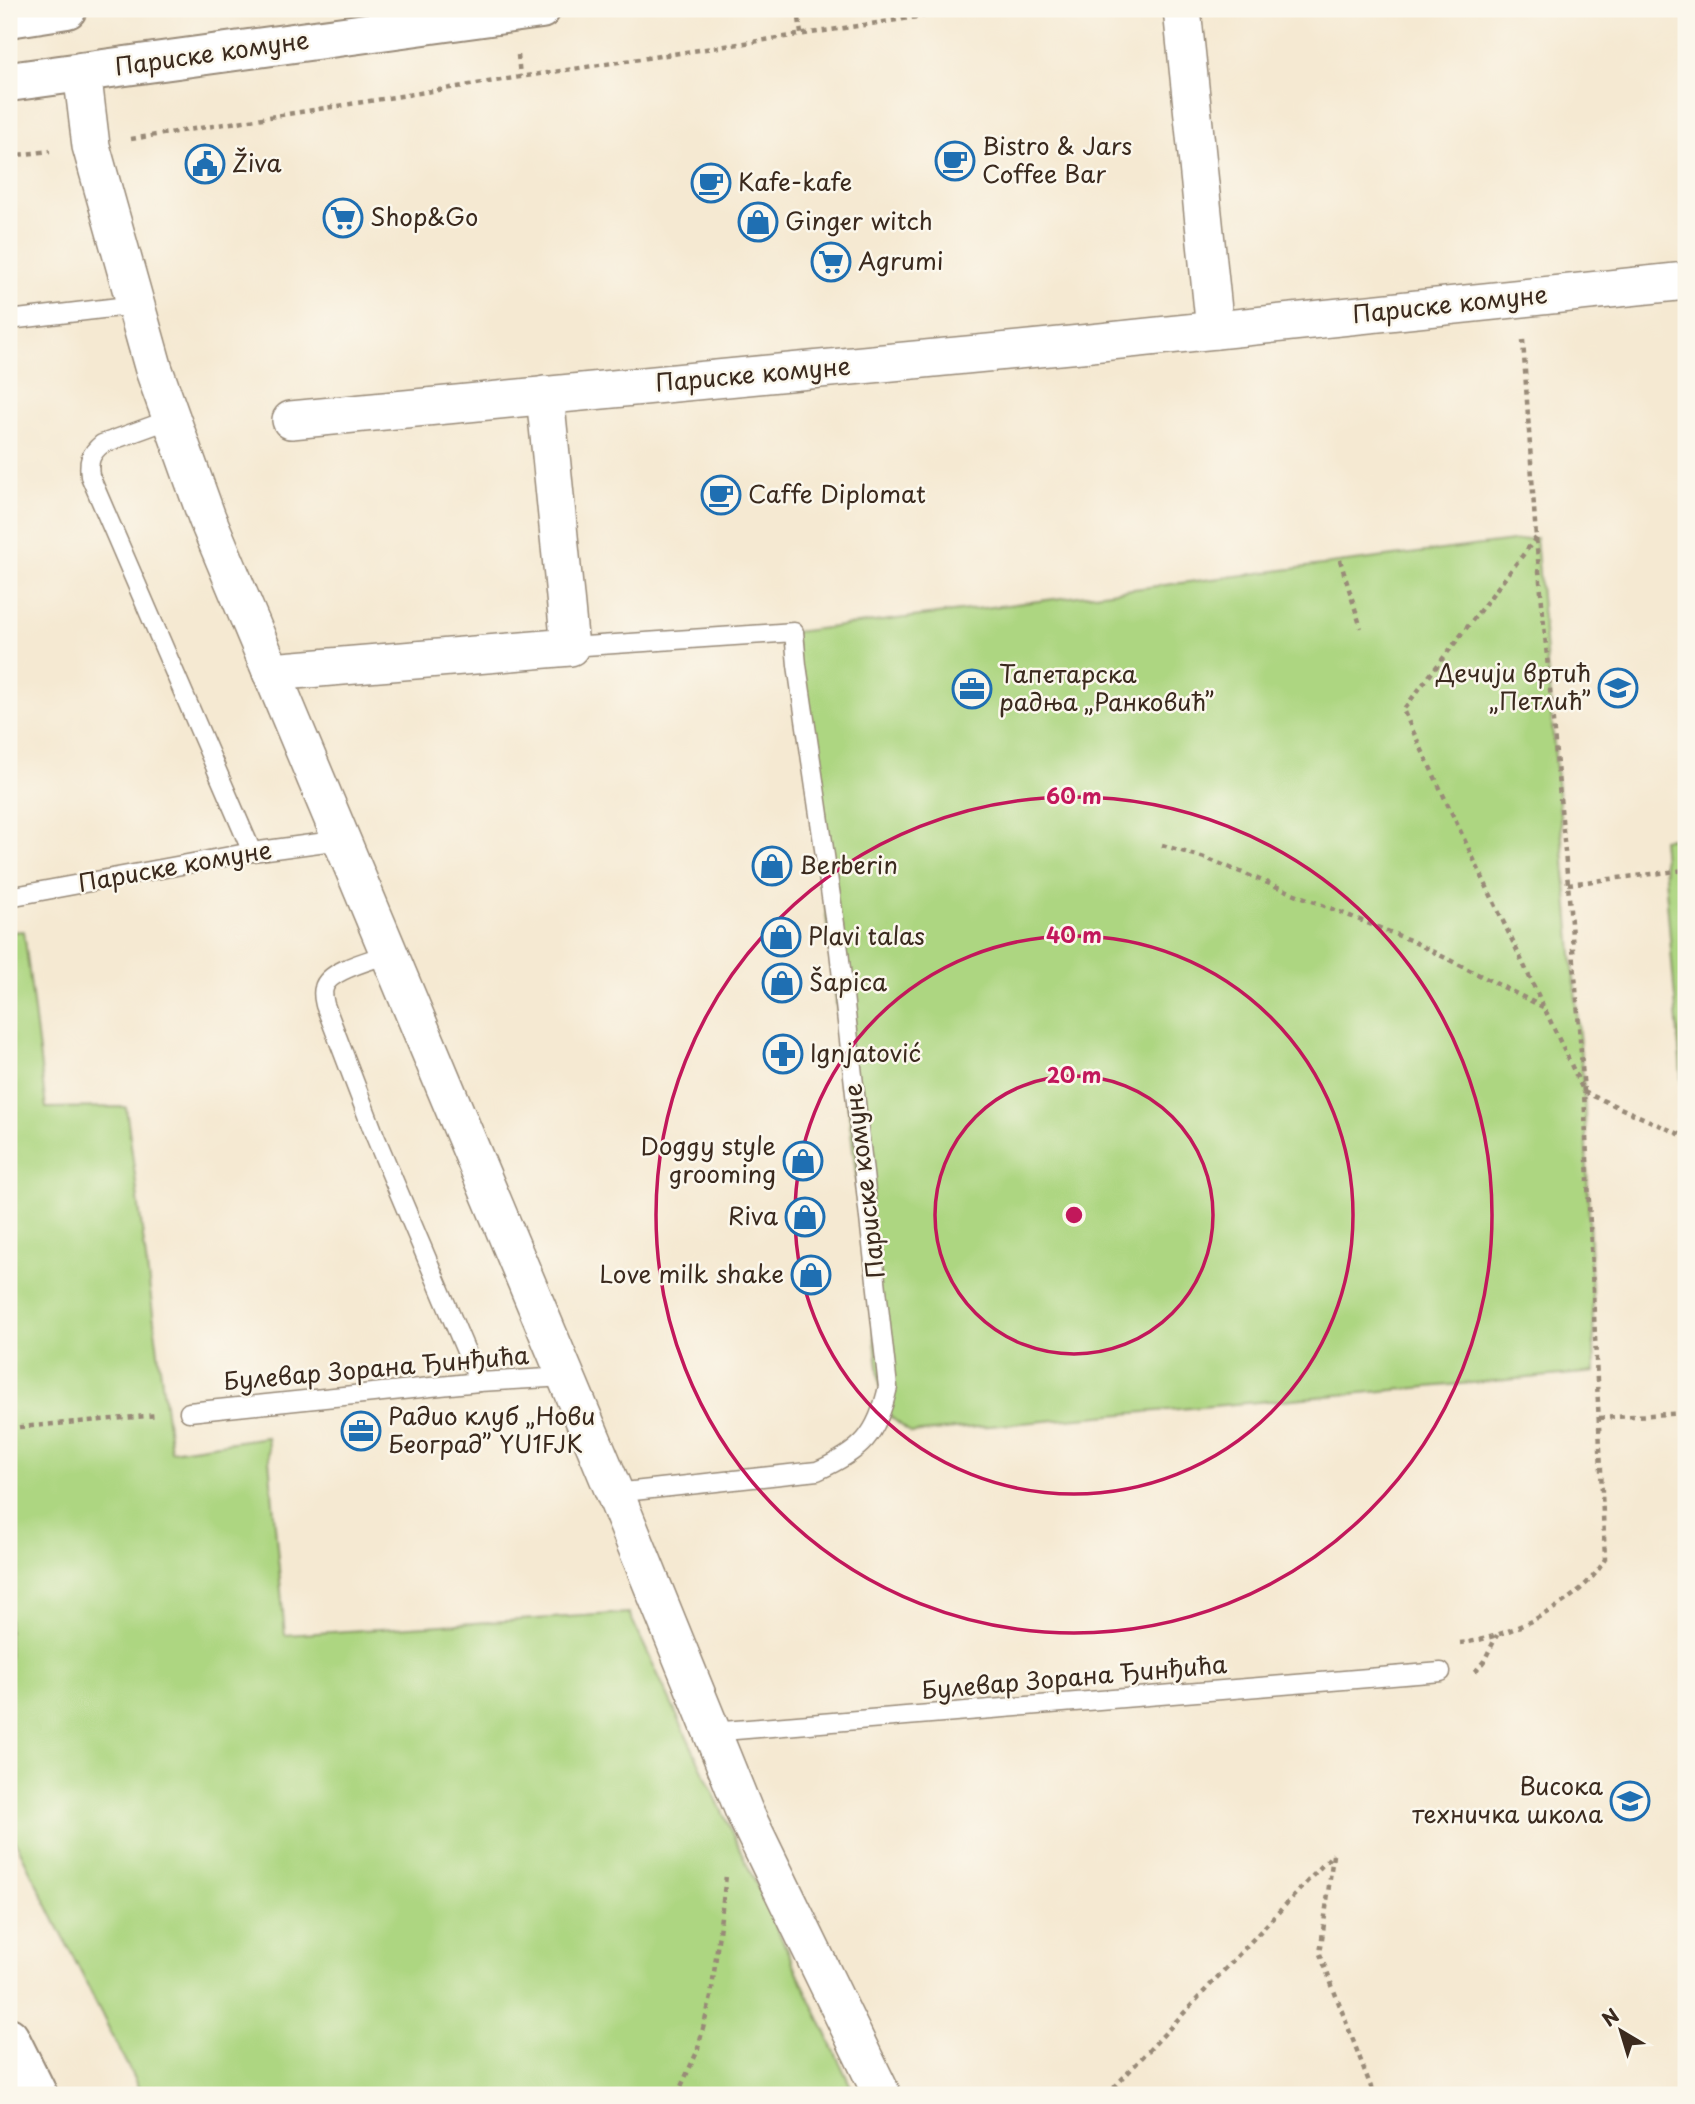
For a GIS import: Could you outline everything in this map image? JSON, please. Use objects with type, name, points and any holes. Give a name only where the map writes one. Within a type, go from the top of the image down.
[{"type":"main road","points":[[9,18],[66,9]]},
{"type":"main road","name":"Париске комуне","points":[[9,82],[541,9]]},
{"type":"main road","points":[[9,2036],[38,2095]]},
{"type":"street","points":[[1182,9],[1215,330]]},
{"type":"street","points":[[82,71],[91,146],[154,370],[207,518],[615,1493],[744,1811],[882,2095]]},
{"type":"street","name":"Париске комуне","points":[[291,420],[1686,281]]},
{"type":"street","points":[[271,672],[570,647],[545,395]]},
{"type":"lane","points":[[9,320],[136,305]]},
{"type":"lane","points":[[171,419],[102,444],[89,458],[90,476],[252,852]]},
{"type":"lane","name":"Париске комуне","points":[[570,647],[794,632],[839,951],[887,1367],[888,1387],[883,1411],[870,1436],[846,1458],[817,1471],[615,1493]]},
{"type":"lane","name":"Париске комуне","points":[[9,897],[252,852],[341,840]]},
{"type":"lane","points":[[388,954],[336,973],[328,979],[324,986],[325,1005],[375,1136],[480,1382]]},
{"type":"lane","name":"Булевар Зорана Ђинђића","points":[[190,1412],[480,1382],[566,1377]]},
{"type":"lane","name":"Булевар Зорана Ђинђића","points":[[711,1732],[1441,1672]]},
{"type":"path","points":[[798,9],[801,34]]},
{"type":"path","points":[[9,156],[91,146],[970,9]]},
{"type":"path","points":[[1457,1643],[1480,1641],[1522,1625],[1555,1607],[1599,1571],[1605,1559],[1584,1092],[1536,538],[1520,298]]},
{"type":"path","points":[[1536,538],[1404,710],[1584,1092],[1686,1137]]},
{"type":"path","points":[[1340,560],[1361,628]]},
{"type":"path","points":[[1162,845],[1208,859],[1412,941],[1544,1007]]},
{"type":"path","points":[[1568,884],[1686,870]]},
{"type":"path","points":[[9,1428],[190,1412]]},
{"type":"path","points":[[1599,1418],[1686,1413]]},
{"type":"path","points":[[677,2095],[697,2052],[711,1997],[727,1867],[733,1837],[744,1811]]},
{"type":"path","points":[[1107,2095],[1333,1854],[1320,1954],[1374,2095]]},
{"type":"green space","points":[[1536,538],[1584,1092],[1595,1372],[911,1433],[883,1411],[794,632]]},
{"type":"green space","points":[[1686,837],[1686,1134],[1662,839]]},
{"type":"green space","points":[[24,931],[46,1108],[126,1107],[171,1451],[267,1437],[285,1635],[629,1613],[855,2095],[142,2095],[9,1828],[9,932]]},
{"type":"place","name":"Bistro & Jars Coffee Bar","points":[[955,161]]},
{"type":"place","name":"Živa","points":[[205,164]]},
{"type":"place","name":"Kafe-kafe","points":[[711,183]]},
{"type":"place","name":"Shop&Go","points":[[343,218]]},
{"type":"place","name":"Ginger witch","points":[[758,222]]},
{"type":"place","name":"Agrumi","points":[[831,262]]},
{"type":"place","name":"Caffe Diplomat","points":[[721,495]]},
{"type":"place","name":"Дечији вртић „Петлић”","points":[[1618,688]]},
{"type":"place","name":"Тапетарска радња „Ранковић”","points":[[972,689]]},
{"type":"place","name":"Berberin","points":[[772,866]]},
{"type":"place","name":"Plavi talas","points":[[781,937]]},
{"type":"place","name":"Šapica","points":[[782,983]]},
{"type":"place","name":"Ignjatović","points":[[783,1054]]},
{"type":"place","name":"Doggy style grooming","points":[[803,1161]]},
{"type":"place","name":"Riva","points":[[805,1217]]},
{"type":"place","name":"Love milk shake","points":[[811,1275]]},
{"type":"place","name":"Радио клуб „Нови Београд” YU1FJK","points":[[361,1431]]},
{"type":"place","name":"Висока техничка школа","points":[[1630,1801]]}]
